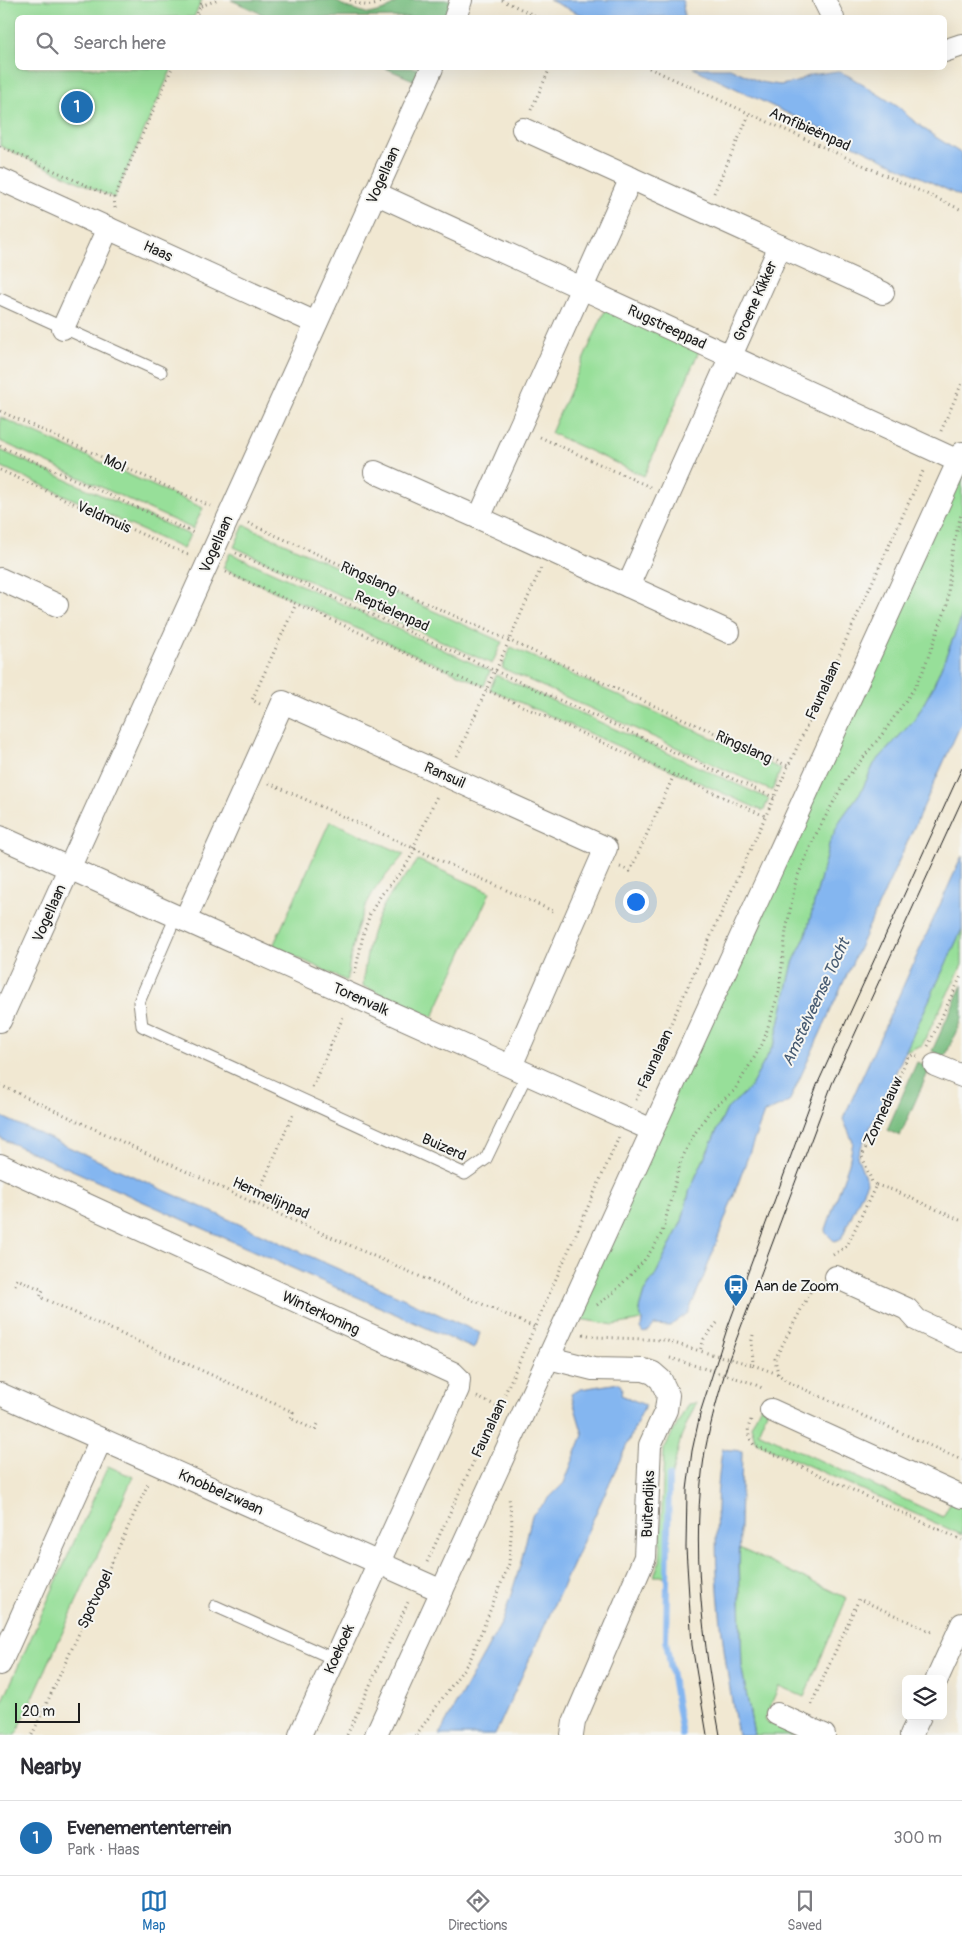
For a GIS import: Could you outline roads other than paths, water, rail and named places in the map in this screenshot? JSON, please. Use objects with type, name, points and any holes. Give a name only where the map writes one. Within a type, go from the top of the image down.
[{"type":"street","points":[[456,15],[461,0]]},
{"type":"street","points":[[824,0],[832,15]]},
{"type":"street","points":[[947,50],[962,45]]},
{"type":"street","name":"Vogellaan","points":[[0,1021],[431,70]]},
{"type":"street","name":"Groene Kikker","points":[[523,129],[883,293]]},
{"type":"street","points":[[479,518],[631,178]]},
{"type":"street","name":"Haas","points":[[0,179],[316,324]]},
{"type":"street","name":"Rugstreeppad","points":[[375,193],[933,449],[960,457]]},
{"type":"street","points":[[63,328],[113,231]]},
{"type":"street","name":"Groene Kikker","points":[[730,356],[780,246]]},
{"type":"street","points":[[628,586],[730,356]]},
{"type":"street","name":"Faunalaan","points":[[376,1735],[960,457]]},
{"type":"street","points":[[374,472],[549,549],[729,632]]},
{"type":"street","points":[[0,579],[57,605]]},
{"type":"street","name":"Ransuil","points":[[180,918],[251,774],[283,702],[606,848],[575,920],[519,1070]]},
{"type":"street","name":"Torenvalk","points":[[0,837],[652,1130]]},
{"type":"street","points":[[927,1055],[962,1076]]},
{"type":"street","name":"Winterkoning","points":[[0,1165],[453,1373],[459,1379],[458,1389],[378,1562]]},
{"type":"street","points":[[826,1278],[907,1309],[917,1320],[962,1341]]},
{"type":"street","name":"Buitendijks","points":[[549,1358],[593,1369],[644,1370],[653,1373],[661,1380],[668,1395],[666,1410],[650,1445],[645,1557],[574,1722],[572,1735]]},
{"type":"street","name":"Knobbelzwaan","points":[[0,1394],[442,1591]]},
{"type":"street","points":[[763,1402],[962,1498]]},
{"type":"street","points":[[1,1660],[101,1439]]},
{"type":"street","name":"Koekoek","points":[[300,1735],[378,1562]]},
{"type":"street","points":[[939,1675],[958,1633]]},
{"type":"street","points":[[776,1714],[824,1735]]},
{"type":"street","points":[[911,1735],[918,1720]]},
{"type":"lane","points":[[0,299],[161,372]]},
{"type":"lane","name":"Buizerd","points":[[180,918],[139,1002],[142,1026],[465,1174],[486,1159],[519,1070]]},
{"type":"lane","points":[[215,1606],[334,1659]]},
{"type":"water","points":[[549,0],[683,0],[684,15],[582,15]]},
{"type":"water","points":[[697,70],[734,70],[760,82],[780,85],[796,82],[810,75],[838,71],[849,76],[900,108],[931,134],[962,154],[962,197]]},
{"type":"water","name":"Amstelveense Tocht","points":[[962,608],[962,722],[789,1102],[764,1113],[704,1276],[688,1313],[670,1326],[654,1325],[644,1333],[641,1328],[642,1320],[639,1309],[644,1292],[655,1276],[682,1221],[690,1189],[727,1109],[750,1088],[775,1042],[793,963],[806,935],[830,841],[841,819],[862,790],[874,764],[915,719],[932,689],[960,622]]},
{"type":"water","points":[[962,856],[962,929],[857,1156],[867,1182],[841,1239],[834,1241],[825,1232],[849,1163],[853,1142],[843,1119]]},
{"type":"water","points":[[0,1116],[480,1333],[474,1349],[0,1138]]},
{"type":"water","points":[[619,1383],[622,1388],[621,1395],[645,1405],[495,1735],[439,1735],[503,1620],[520,1566],[532,1515],[564,1483],[583,1435],[571,1394],[581,1389]]},
{"type":"water","points":[[722,1449],[742,1451],[739,1567],[742,1670],[754,1735],[738,1735],[721,1621],[716,1536]]},
{"type":"waterway","points":[[669,1476],[666,1641],[682,1735]]},
{"type":"tram line","points":[[707,1735],[692,1645],[686,1548],[687,1490],[692,1451],[701,1410],[727,1329],[817,1085],[962,768]]},
{"type":"tram line","points":[[720,1735],[708,1665],[700,1594],[699,1558],[701,1486],[705,1451],[713,1416],[729,1359],[832,1084],[962,800]]},
{"type":"place","name":"Evenemententerrein","points":[[77,107]]},
{"type":"place","name":"Aan de Zoom","points":[[736,1307]]}]
